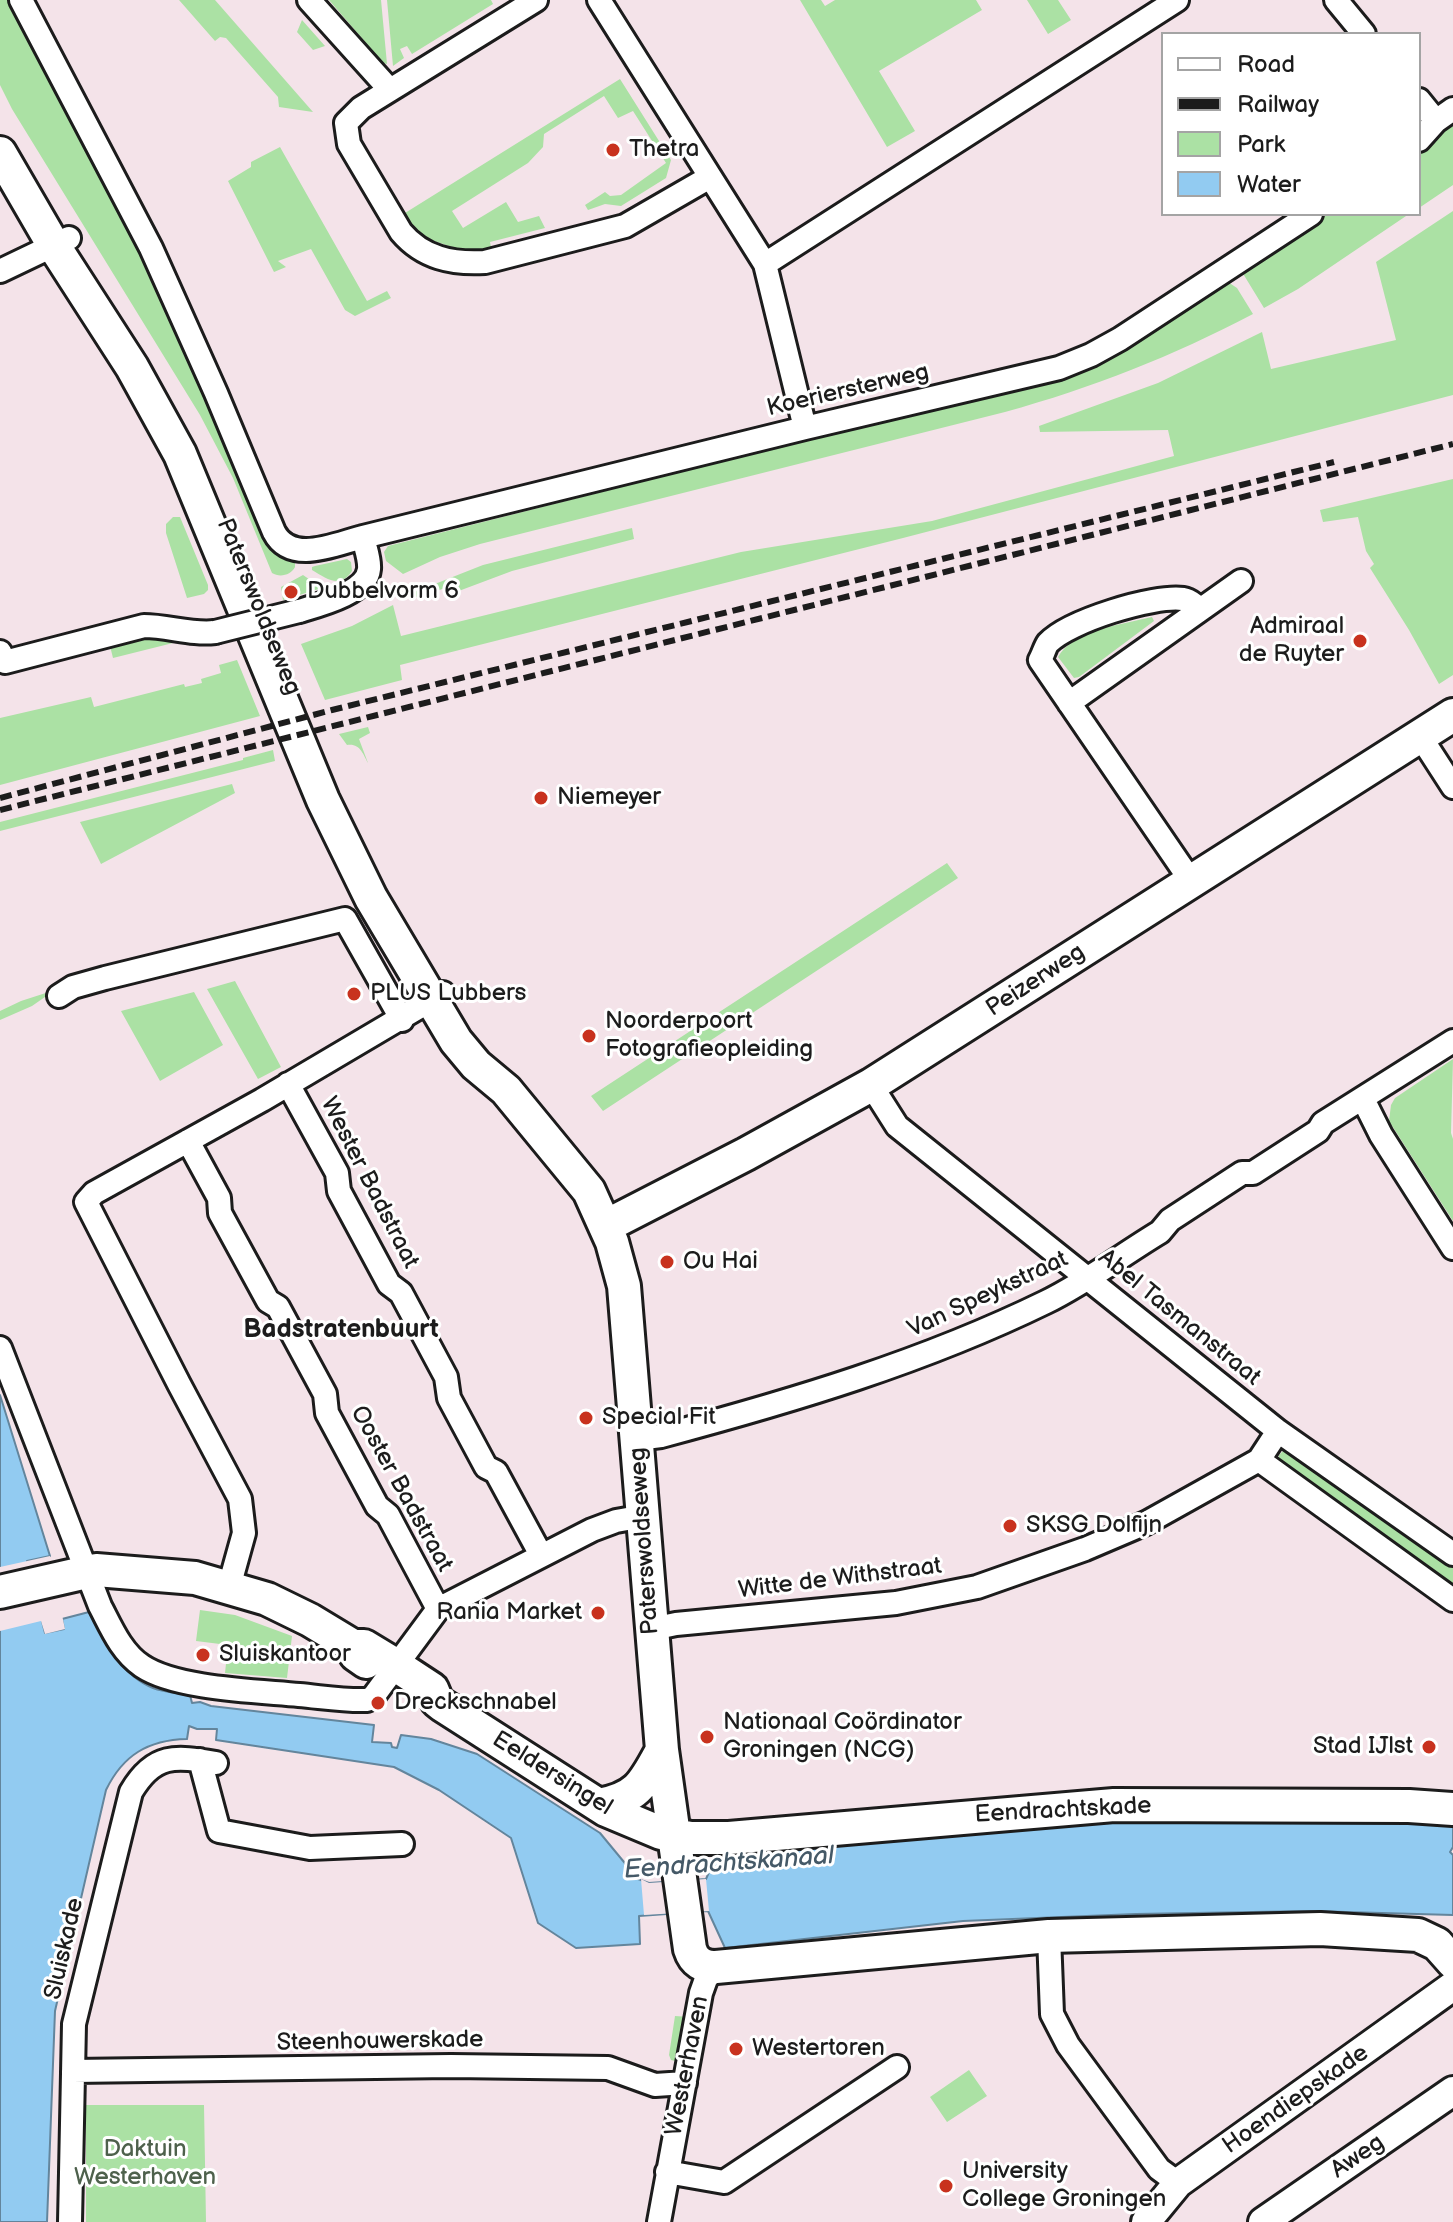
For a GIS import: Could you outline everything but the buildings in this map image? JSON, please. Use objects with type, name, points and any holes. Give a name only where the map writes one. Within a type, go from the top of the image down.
[{"type":"main road","name":"Paterswoldseweg","points":[[0,129],[180,454],[338,833],[371,898],[439,996],[451,1033],[476,1065],[506,1090],[589,1191],[606,1226],[624,1286],[662,1750],[674,1835]]},
{"type":"main road","name":"Paterswoldseweg","points":[[0,153],[61,242]]},
{"type":"main road","name":"Peizerweg","points":[[606,1226],[871,1085],[1453,715]]},
{"type":"main road","name":"Eeldersingel","points":[[0,1606],[38,1590],[99,1576],[195,1578],[229,1587],[310,1620],[353,1646],[356,1655],[396,1668],[425,1701],[437,1701],[599,1805],[637,1824],[674,1835]]},
{"type":"main road","name":"Eeldersingel","points":[[0,1592],[38,1590]]},
{"type":"main road","points":[[599,1805],[622,1800],[633,1793],[645,1782],[662,1750]]},
{"type":"main road","name":"Eendrachtskade","points":[[674,1835],[729,1838],[1114,1805],[1451,1806]]},
{"type":"main road","name":"Westerhaven","points":[[674,1835],[692,1955],[701,1964],[716,1967]]},
{"type":"main road","points":[[716,1967],[1049,1936],[1320,1929],[1418,1935],[1431,1940],[1453,1962]]},
{"type":"street","name":"Paterswoldseweg","points":[[21,0],[151,248],[277,538],[286,547],[306,550]]},
{"type":"street","points":[[309,0],[390,90]]},
{"type":"street","points":[[536,0],[361,108],[346,123],[349,144],[411,244],[425,253],[462,263],[485,262],[625,226],[710,177]]},
{"type":"street","points":[[599,0],[765,264],[805,428]]},
{"type":"street","points":[[765,264],[1177,0]]},
{"type":"street","points":[[1336,0],[1362,32]]},
{"type":"street","points":[[1421,101],[1445,115],[1421,138]]},
{"type":"street","name":"Koeriersterweg","points":[[306,550],[1059,368],[1091,355],[1308,216]]},
{"type":"street","points":[[0,271],[61,242]]},
{"type":"street","points":[[0,652],[5,662],[144,626],[204,632],[299,611],[347,593],[365,580],[370,567],[363,537]]},
{"type":"street","points":[[1069,703],[1241,581]]},
{"type":"street","points":[[1191,881],[1040,660],[1048,643],[1090,618],[1127,607],[1179,599],[1199,608]]},
{"type":"street","points":[[1420,736],[1449,773]]},
{"type":"street","points":[[59,996],[73,987],[105,978],[345,919],[402,1020]]},
{"type":"street","points":[[229,1587],[244,1533],[240,1499],[86,1202],[94,1193],[402,1020],[439,996]]},
{"type":"street","name":"Van Speykstraat","points":[[637,1439],[661,1436],[802,1397],[910,1360],[1047,1302],[1160,1232],[1170,1220],[1242,1173],[1253,1173],[1318,1131],[1323,1123],[1453,1041]]},
{"type":"street","name":"Wester Badstraat","points":[[288,1084],[337,1173],[339,1191],[389,1284],[401,1293],[446,1377],[449,1398],[486,1467],[496,1472],[541,1555]]},
{"type":"street","name":"Abel Tasmanstraat","points":[[871,1085],[897,1126],[1278,1431],[1453,1554]]},
{"type":"street","points":[[1363,1099],[1381,1135],[1453,1248]]},
{"type":"street","name":"Ooster Badstraat","points":[[188,1141],[219,1198],[220,1213],[268,1301],[278,1307],[325,1394],[327,1413],[377,1506],[388,1515],[438,1609]]},
{"type":"street","points":[[0,1348],[99,1576],[100,1606],[124,1648],[142,1666],[161,1675],[238,1688],[359,1700],[373,1697],[438,1609],[592,1530],[616,1521],[644,1516]]},
{"type":"street","name":"Witte de Withstraat","points":[[652,1629],[676,1624],[896,1603],[977,1587],[1085,1549],[1146,1523],[1259,1460],[1278,1431]]},
{"type":"street","points":[[1259,1460],[1453,1600]]},
{"type":"street","name":"Sluiskade","points":[[70,2222],[74,2024],[131,1792],[148,1769],[160,1761],[180,1757],[208,1762],[219,1831],[310,1848],[402,1844]]},
{"type":"street","points":[[1049,1936],[1052,2014],[1057,2024],[1068,2045],[1159,2169],[1178,2183]]},
{"type":"street","name":"Westerhaven","points":[[659,2222],[701,1993],[706,1979],[716,1967]]},
{"type":"street","name":"Hoendiepskade","points":[[1146,2222],[1178,2183],[1453,1986]]},
{"type":"street","name":"Steenhouwerskade","points":[[73,2071],[451,2066],[608,2068],[655,2085],[685,2083]]},
{"type":"street","points":[[667,2172],[724,2182],[897,2067]]},
{"type":"street","name":"Aweg","points":[[1263,2222],[1453,2091]]},
{"type":"green space","points":[[0,0],[7,0],[82,128],[295,558],[295,567],[288,574],[272,573],[233,478],[200,415],[12,109],[0,85]]},
{"type":"green space","points":[[179,0],[215,0],[313,112],[279,107],[278,97],[226,38],[220,37],[215,41]]},
{"type":"green space","points":[[329,0],[381,0],[387,64],[383,63]]},
{"type":"green space","points":[[387,0],[491,0],[493,4],[412,54],[407,46],[400,49],[404,58],[393,66]]},
{"type":"green space","points":[[800,0],[821,0],[825,6],[835,0],[976,0],[982,10],[879,71],[915,131],[887,147]]},
{"type":"green space","points":[[1027,0],[1058,0],[1071,20],[1048,34]]},
{"type":"green space","points":[[302,20],[325,46],[313,50],[297,32]]},
{"type":"green space","points":[[620,79],[671,160],[666,178],[621,206],[605,204],[588,210],[585,205],[605,192],[610,196],[621,195],[666,163],[633,111],[618,118],[604,96],[544,134],[543,147],[528,163],[452,211],[463,228],[506,202],[518,222],[539,216],[545,228],[490,242],[492,252],[467,252],[413,233],[403,215],[405,213]]},
{"type":"green space","points":[[1453,116],[1453,185],[1421,207],[1421,148],[1438,136]]},
{"type":"green space","points":[[280,147],[367,301],[387,291],[391,298],[355,316],[345,310],[311,249],[278,261],[286,267],[274,272],[228,181],[251,167],[251,162]]},
{"type":"green space","points":[[1453,211],[1453,395],[400,665],[402,680],[325,700],[301,644],[352,626],[393,605],[401,636],[741,552],[932,521],[1174,456],[1168,430],[1040,432],[1039,426],[1158,383],[1262,332],[1271,369],[1396,340],[1376,262]]},
{"type":"green space","points":[[1321,216],[1406,216],[1298,289],[1264,308],[1242,272]]},
{"type":"green space","points":[[1228,282],[1237,288],[1253,314],[1132,370],[1069,392],[1005,412],[480,544],[440,557],[403,574],[386,561],[384,552],[388,546],[1072,373]]},
{"type":"green space","points":[[1453,479],[1453,675],[1439,684],[1370,568],[1374,564],[1366,551],[1358,517],[1323,522],[1320,510]]},
{"type":"green space","points":[[173,517],[180,517],[208,585],[204,594],[187,598],[166,533],[166,524]]},
{"type":"green space","points":[[632,528],[634,539],[512,571],[456,592],[453,585],[418,598],[412,593],[483,565]]},
{"type":"green space","points":[[347,559],[351,562],[352,571],[343,580],[333,581],[312,570],[315,566]]},
{"type":"green space","points":[[303,575],[322,588],[283,600],[281,587]]},
{"type":"green space","points":[[1152,617],[1154,621],[1079,677],[1074,678],[1058,657],[1075,640],[1087,634]]},
{"type":"green space","points":[[144,634],[189,639],[113,658],[109,642]]},
{"type":"green space","points":[[237,660],[260,716],[0,785],[0,718],[91,697],[94,707],[184,684],[185,687],[202,683],[201,679],[221,673],[219,665]]},
{"type":"green space","points":[[368,727],[370,733],[359,739],[368,763],[360,750],[347,745],[339,734]]},
{"type":"green space","points":[[273,750],[275,761],[0,831],[0,822]]},
{"type":"green space","points":[[232,784],[235,793],[101,864],[80,822]]},
{"type":"green space","points":[[947,863],[958,878],[603,1111],[591,1096]]},
{"type":"green space","points":[[235,981],[281,1067],[258,1079],[207,989]]},
{"type":"green space","points":[[55,990],[32,1006],[0,1020],[0,1011]]},
{"type":"green space","points":[[194,992],[223,1045],[160,1081],[121,1011]]},
{"type":"green space","points":[[1453,1059],[1453,1221],[1389,1121],[1395,1098]]},
{"type":"green space","points":[[1285,1449],[1453,1560],[1453,1587],[1278,1462],[1279,1455]]},
{"type":"green space","points":[[200,1610],[235,1615],[292,1636],[287,1678],[225,1673],[228,1645],[196,1641]]},
{"type":"green space","points":[[675,2016],[690,2017],[679,2062],[671,2060],[669,2055]]},
{"type":"green space","points":[[969,2070],[987,2096],[947,2122],[930,2097]]},
{"type":"green space","name":"Daktuin Westerhaven","points":[[86,2105],[204,2105],[206,2222],[86,2222]]},
{"type":"water","name":"Eendrachtskanaal","points":[[0,1395],[50,1556],[27,1561],[45,1633],[64,1629],[62,1619],[89,1612],[115,1656],[132,1675],[153,1688],[190,1695],[192,1703],[374,1725],[372,1742],[391,1743],[392,1747],[397,1748],[401,1735],[431,1739],[477,1754],[600,1833],[638,1879],[649,1883],[706,1879],[716,1856],[1038,1824],[1222,1818],[1453,1824],[1453,1847],[1450,1852],[1453,1855],[1453,1915],[1310,1911],[963,1921],[725,1948],[708,1911],[639,1916],[640,1944],[576,1948],[538,1923],[511,1838],[439,1790],[394,1767],[216,1740],[217,1729],[189,1726],[187,1739],[160,1742],[138,1752],[120,1767],[106,1790],[55,2011],[47,2222],[0,2222]]},
{"type":"pier","points":[[50,1556],[51,1560],[31,1564],[48,1629],[60,1626],[59,1618],[62,1615],[65,1629],[45,1634],[41,1621],[0,1631],[0,1567]]},
{"type":"pier","points":[[641,1879],[649,1883],[706,1879],[709,1911],[644,1915]]},
{"type":"railway","points":[[0,810],[1453,444]]},
{"type":"railway","points":[[0,798],[332,710],[1334,462]]},
{"type":"place","name":"Thetra","points":[[613,150]]},
{"type":"place","name":"Dubbelvorm 6","points":[[291,592]]},
{"type":"place","name":"Admiraal de Ruyter","points":[[1360,641]]},
{"type":"place","name":"Niemeyer","points":[[541,798]]},
{"type":"place","name":"PLUS Lubbers","points":[[354,994]]},
{"type":"place","name":"Noorderpoort Fotografieopleiding","points":[[589,1036]]},
{"type":"place","name":"Ou Hai","points":[[667,1262]]},
{"type":"place","name":"Special Fit","points":[[586,1418]]},
{"type":"place","name":"SKSG Dolfijn","points":[[1010,1526]]},
{"type":"place","name":"Rania Market","points":[[598,1613]]},
{"type":"place","name":"Sluiskantoor","points":[[203,1655]]},
{"type":"place","name":"Dreckschnabel","points":[[378,1703]]},
{"type":"place","name":"Nationaal Coördinator Groningen (NCG)","points":[[707,1737]]},
{"type":"place","name":"Stad IJlst","points":[[1429,1747]]},
{"type":"place","name":"Westertoren","points":[[736,2049]]},
{"type":"place","name":"University College Groningen","points":[[946,2186]]},
{"type":"district","name":"Badstratenbuurt","points":[[341,1330]]}]
